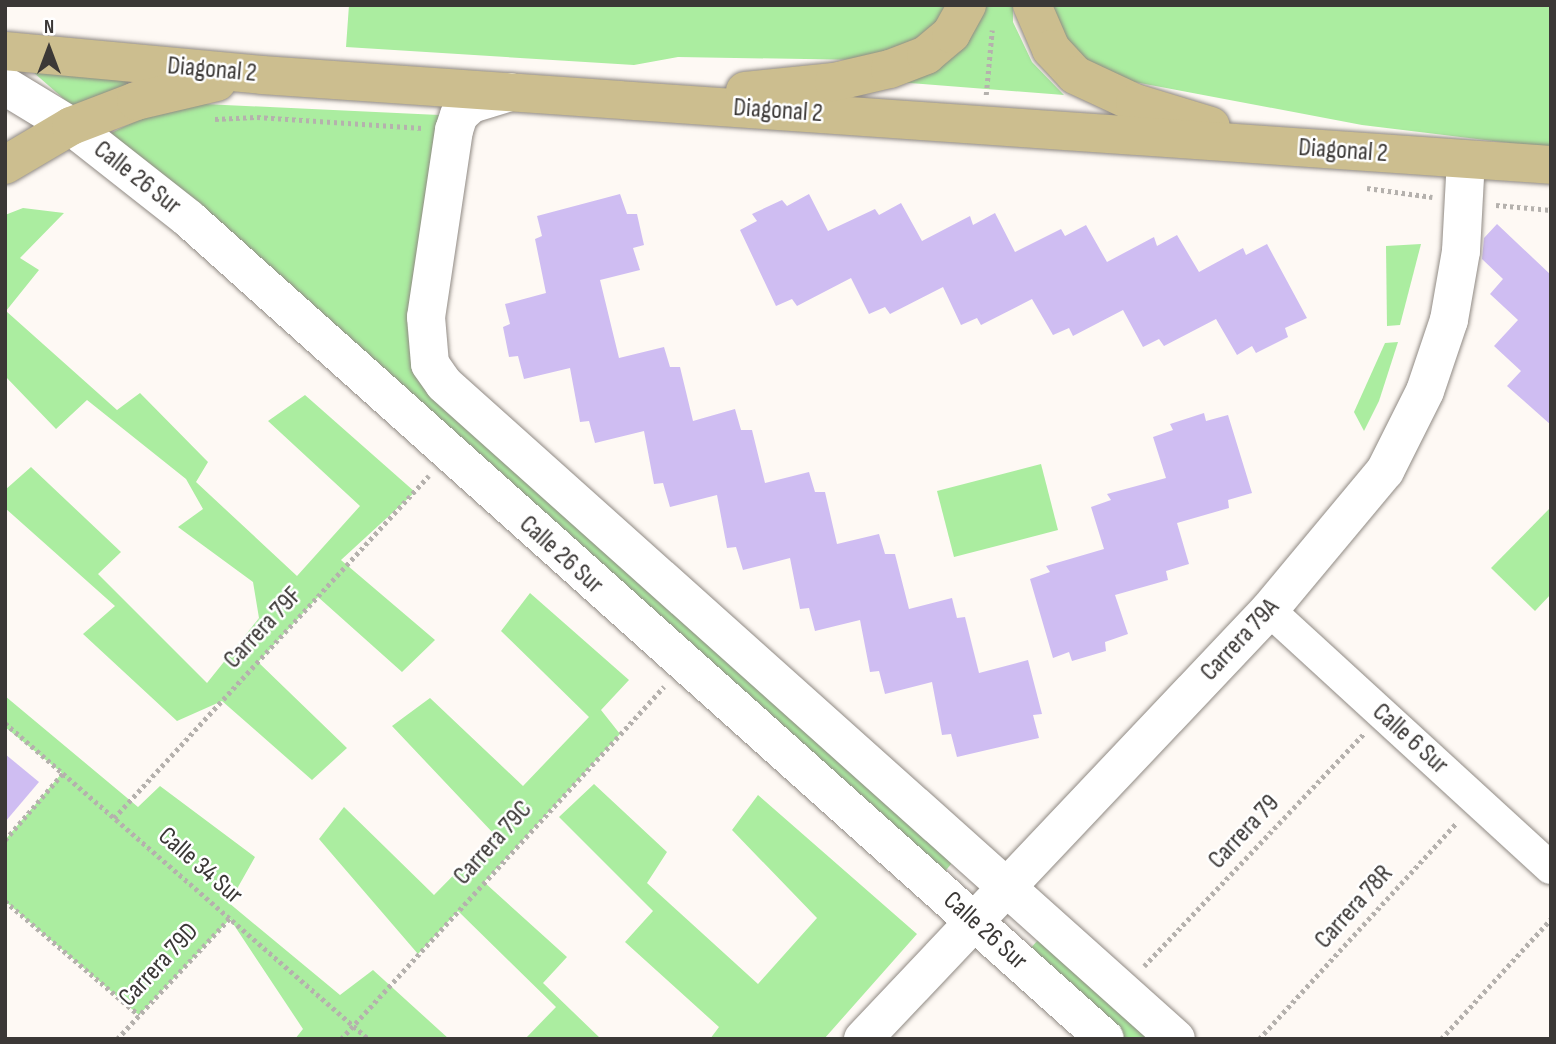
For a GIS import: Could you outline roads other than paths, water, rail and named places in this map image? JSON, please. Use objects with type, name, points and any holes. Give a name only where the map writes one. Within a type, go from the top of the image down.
[{"type":"main road","points":[[1032,5],[1051,49],[1086,80],[1147,107],[1298,148]]},
{"type":"main road","points":[[624,101],[834,82],[890,69],[926,55],[980,12]]},
{"type":"main road","name":"Diagonal 2","points":[[5,51],[262,75],[1551,165]]},
{"type":"main road","points":[[5,165],[71,126],[165,93],[262,75]]},
{"type":"main road","name":"Calle 26 Sur","points":[[5,86],[71,126],[190,219],[1105,1039]]},
{"type":"main road","name":"Calle 26 Sur","points":[[510,92],[471,104],[459,115],[454,130],[426,317],[430,364],[444,384],[1176,1039]]},
{"type":"main road","name":"Carrera 79A","points":[[863,1039],[1269,610],[1335,535],[1385,471],[1409,428],[1449,320],[1465,202],[1466,160]]},
{"type":"street","name":"Calle 6 Sur","points":[[1269,610],[1551,868]]}]
